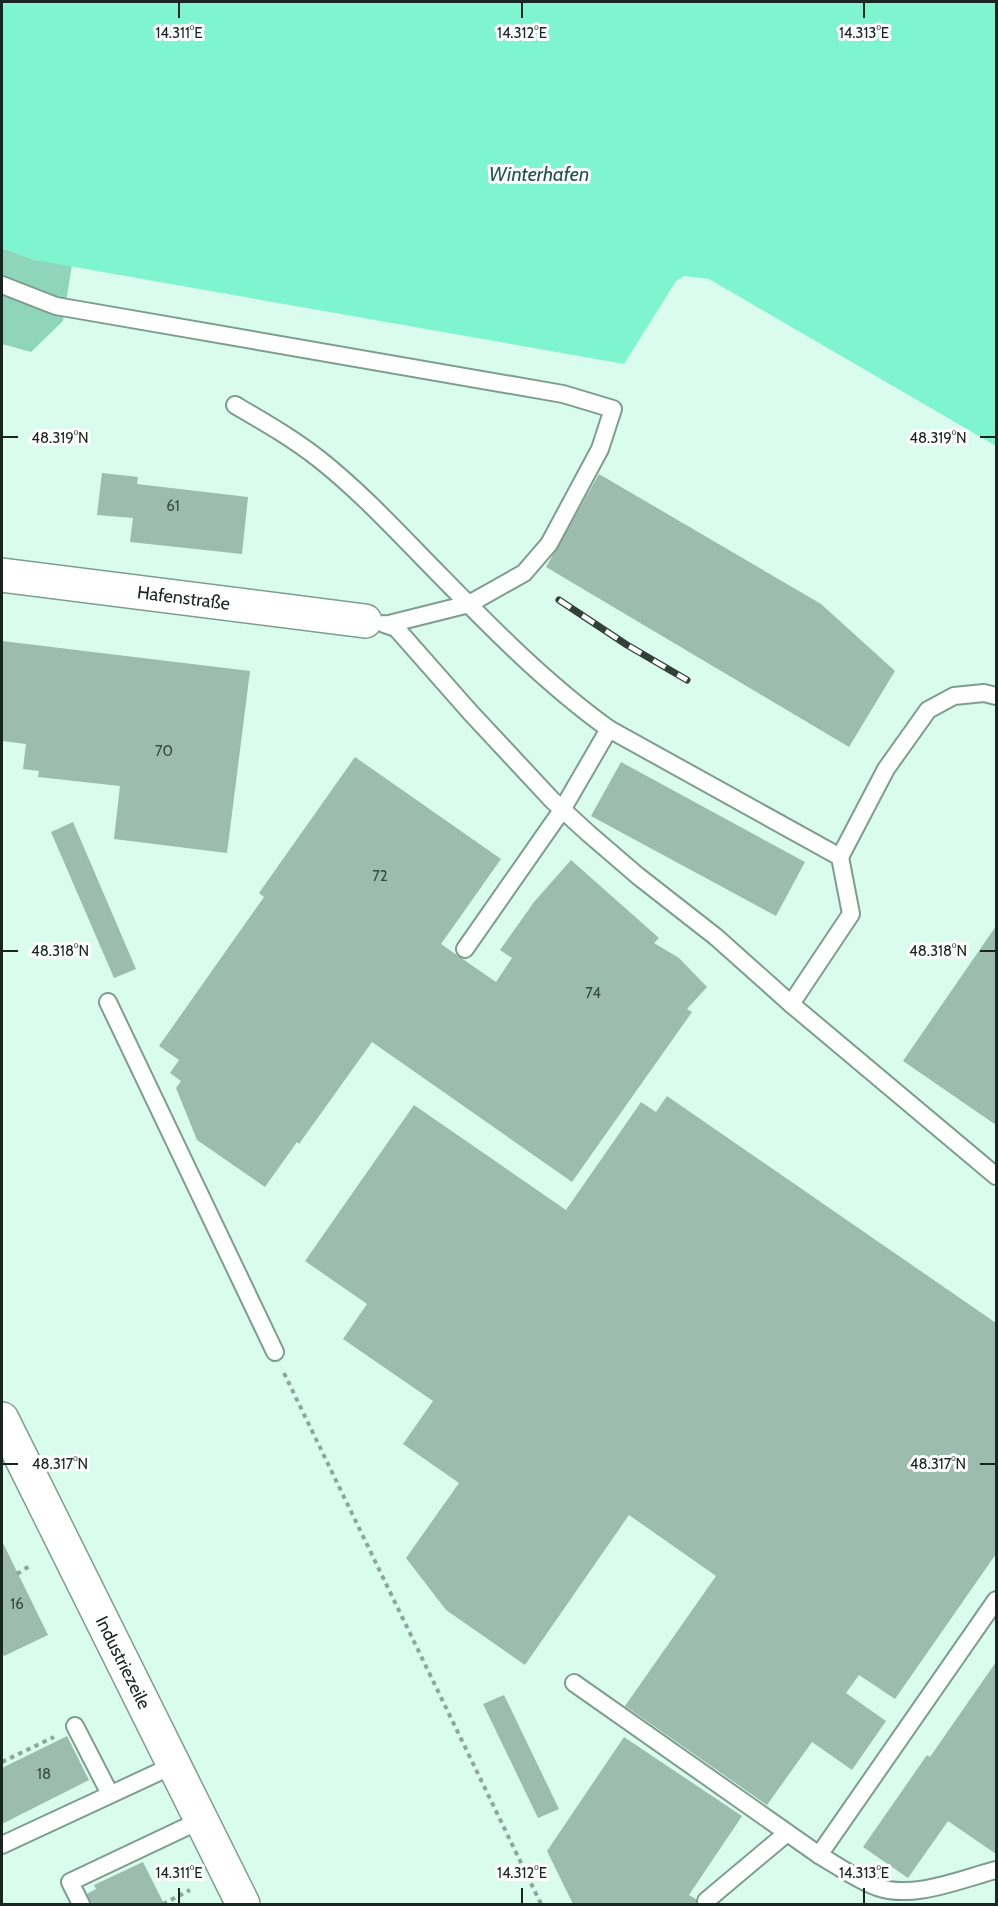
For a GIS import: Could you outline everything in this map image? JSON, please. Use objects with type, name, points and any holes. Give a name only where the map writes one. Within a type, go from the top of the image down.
[{"type":"main road","name":"Hafenstraße","points":[[2,575],[377,623]]},
{"type":"main road","name":"Industriezeile","points":[[2,1419],[243,1905]]},
{"type":"lane","points":[[2,285],[56,306],[563,394],[613,409],[600,449],[549,544],[524,573],[469,604],[377,623]]},
{"type":"lane","points":[[235,405],[280,430],[365,498],[524,659],[564,695],[609,729],[840,857]]},
{"type":"lane","points":[[377,623],[403,636],[470,712],[562,810],[638,876],[716,937],[791,1004],[996,1176]]},
{"type":"lane","points":[[791,1004],[851,914],[840,857],[886,769],[928,711],[954,696],[984,693],[996,696]]},
{"type":"lane","points":[[465,949],[562,810],[609,729]]},
{"type":"lane","points":[[108,1002],[275,1352]]},
{"type":"lane","points":[[819,1855],[996,1600]]},
{"type":"lane","points":[[574,1683],[819,1855],[876,1887],[894,1891],[914,1891],[996,1870]]},
{"type":"lane","points":[[75,1726],[110,1794]]},
{"type":"lane","points":[[2,1845],[174,1765]]},
{"type":"lane","points":[[81,1905],[70,1882],[201,1820]]},
{"type":"lane","points":[[706,1900],[787,1833]]},
{"type":"path","points":[[275,1352],[540,1905]]},
{"type":"path","points":[[17,1574],[31,1565]]},
{"type":"path","points":[[163,1904],[190,1890]]},
{"type":"shaded area","points":[[2,248],[35,260],[72,265],[63,321],[31,352],[2,344]]},
{"type":"water","name":"Winterhafen","points":[[2,2],[996,2],[996,446],[709,279],[684,276],[676,281],[624,364],[35,260],[2,248]]},
{"type":"building","points":[[102,473],[138,477],[137,484],[248,497],[242,554],[130,542],[133,518],[97,515]]},
{"type":"building","points":[[599,474],[821,604],[895,671],[849,747],[546,567]]},
{"type":"building","points":[[2,641],[250,671],[227,853],[114,839],[120,786],[38,777],[39,771],[23,769],[26,744],[2,741]]},
{"type":"building","points":[[355,757],[501,859],[441,944],[496,982],[512,958],[500,950],[534,902],[571,860],[659,938],[654,943],[679,958],[707,987],[687,1009],[692,1012],[572,1182],[372,1042],[299,1144],[297,1142],[265,1187],[197,1140],[176,1088],[181,1081],[170,1073],[179,1060],[159,1046],[264,897],[259,893]]},
{"type":"building","points":[[621,762],[805,862],[776,916],[591,816]]},
{"type":"building","points":[[73,822],[136,969],[114,978],[51,832]]},
{"type":"building","points":[[996,926],[996,1125],[903,1061]]},
{"type":"building","points":[[667,1096],[996,1323],[996,1554],[895,1699],[859,1675],[846,1693],[886,1721],[852,1770],[812,1742],[767,1805],[625,1706],[716,1576],[629,1515],[525,1665],[446,1610],[406,1558],[459,1483],[403,1444],[433,1401],[343,1339],[367,1304],[305,1261],[414,1105],[566,1210],[641,1102],[656,1112]]},
{"type":"building","points":[[2,1541],[48,1635],[4,1656],[2,1652]]},
{"type":"building","points":[[996,1662],[996,1854],[948,1821],[908,1878],[863,1847],[927,1755],[930,1757]]},
{"type":"building","points":[[504,1695],[559,1809],[538,1818],[483,1704]]},
{"type":"building","points":[[67,1736],[89,1780],[2,1824],[2,1768]]},
{"type":"building","points":[[624,1737],[742,1816],[689,1895],[704,1904],[573,1904],[547,1851]]},
{"type":"building","points":[[143,1862],[164,1904],[92,1904],[87,1894],[96,1889],[94,1885]]},
{"type":"railway","points":[[559,600],[627,645],[687,680]]}]
